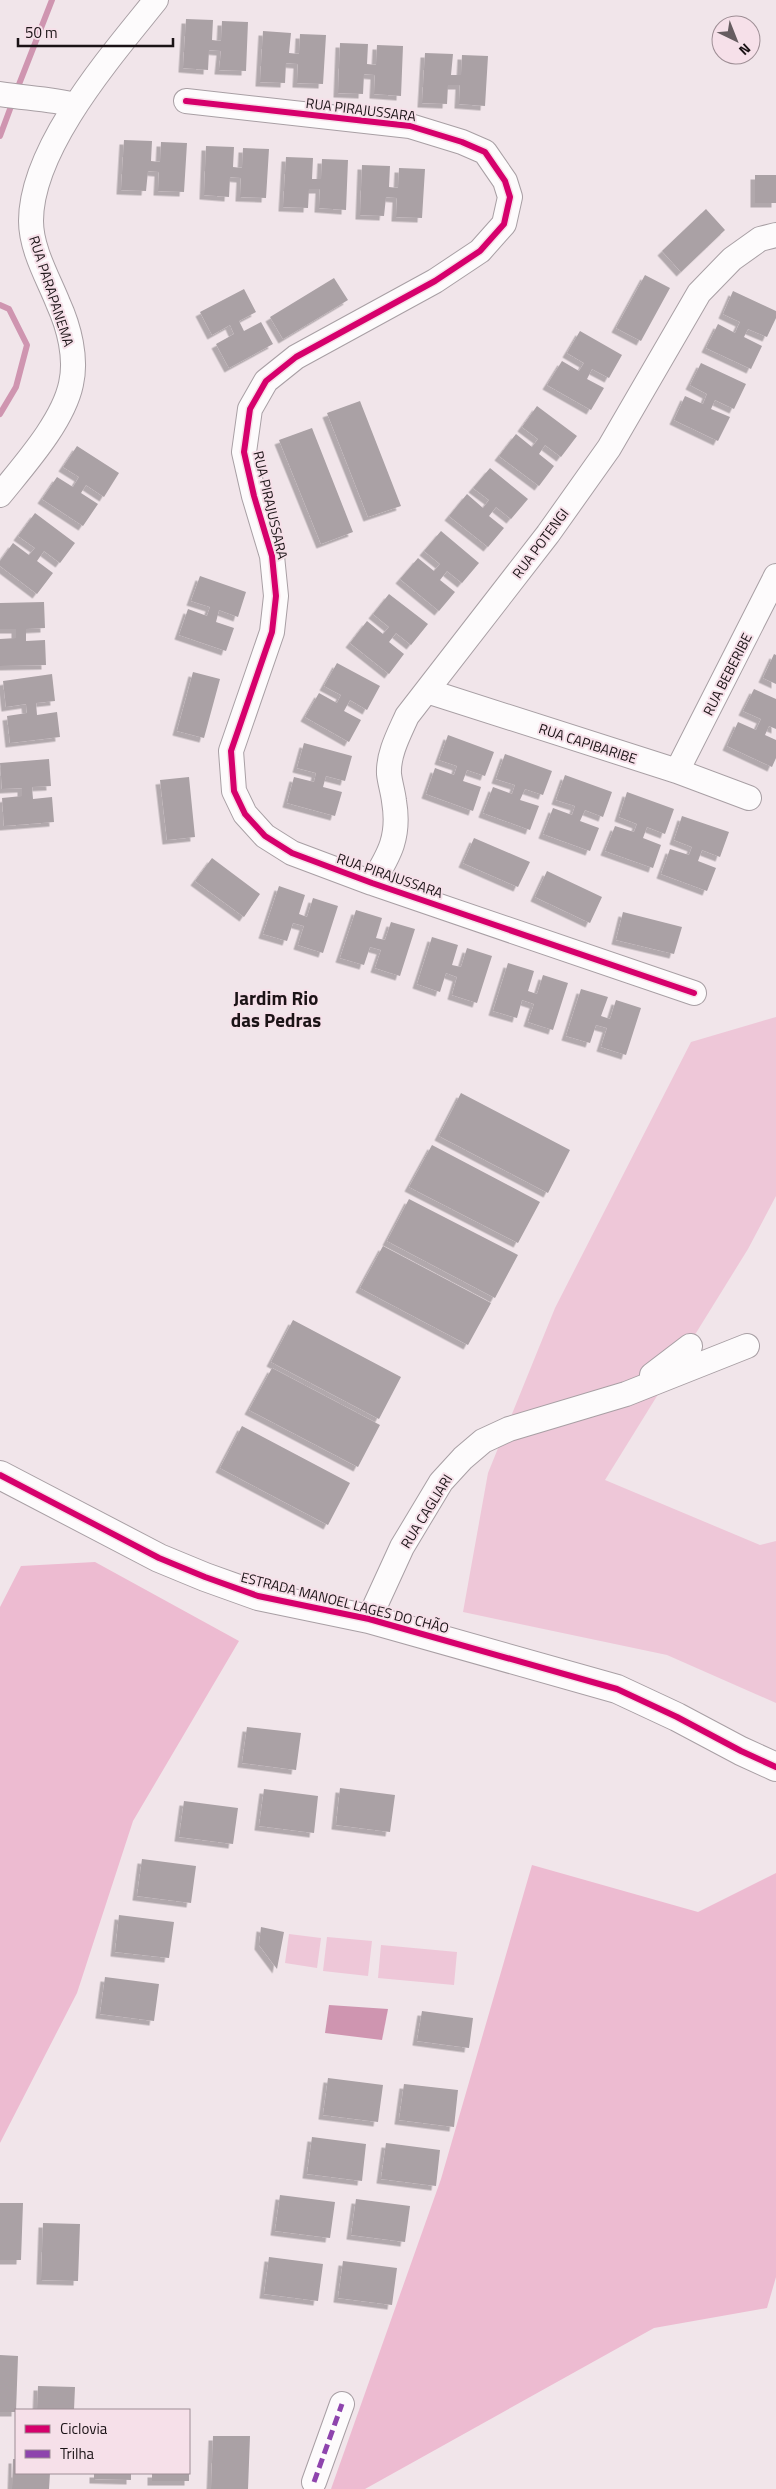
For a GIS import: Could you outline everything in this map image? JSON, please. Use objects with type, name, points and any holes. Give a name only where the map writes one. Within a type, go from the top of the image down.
[{"type":"street","name":"RUA PARAPANEMA","points":[[0,495],[34,452],[59,413],[71,384],[73,361],[70,336],[39,257],[31,221],[36,185],[48,152],[76,105],[156,0]]},
{"type":"street","points":[[0,94],[35,100],[54,100],[76,105]]},
{"type":"street","name":"RUA PIRAJUSSARA","points":[[186,101],[410,126],[485,152],[505,181],[510,197],[504,224],[480,251],[435,281],[296,357],[266,381],[250,409],[244,452],[254,496],[272,556],[276,596],[272,632],[231,751],[234,791],[245,814],[265,836],[292,853],[372,883],[694,993]]},
{"type":"street","name":"RUA POTENGI","points":[[372,883],[388,857],[395,838],[395,803],[389,773],[394,746],[407,716],[548,534],[610,448],[699,293],[732,259],[760,239],[776,235]]},
{"type":"street","name":"RUA BEBERIBE","points":[[677,771],[776,576]]},
{"type":"street","name":"RUA CAPIBARIBE","points":[[426,691],[677,771],[749,798]]},
{"type":"street","name":"RUA CAGLIARI","points":[[626,1394],[690,1346]]},
{"type":"street","name":"RUA CAGLIARI","points":[[369,1619],[402,1547],[441,1482],[463,1458],[483,1441],[509,1429],[626,1394],[747,1346]]},
{"type":"street","name":"ESTRADA MANOEL LAGES DO CHÃO","points":[[0,1475],[159,1558],[205,1577],[258,1596],[369,1619],[617,1689],[677,1717],[740,1752],[776,1767]]},
{"type":"street","points":[[314,2482],[342,2404]]},
{"type":"shaded area","points":[[776,1017],[776,1196],[748,1249],[605,1480],[760,1545],[776,1541],[776,1703],[667,1655],[463,1612],[488,1473],[555,1308],[691,1042]]},
{"type":"shaded area","points":[[95,1562],[239,1641],[133,1821],[77,1993],[0,2143],[0,1607],[21,1566]]},
{"type":"shaded area","points":[[532,1865],[698,1912],[776,1873],[776,2277],[767,2308],[654,2328],[365,2489],[331,2489],[441,2179]]},
{"type":"shaded area","points":[[289,1934],[321,1938],[317,1968],[285,1963]]},
{"type":"shaded area","points":[[327,1937],[372,1941],[368,1976],[323,1971]]},
{"type":"shaded area","points":[[381,1945],[457,1952],[454,1985],[378,1978]]},
{"type":"shaded area","points":[[329,2005],[388,2009],[382,2040],[325,2033]]},
{"type":"building","points":[[186,19],[213,20],[212,40],[221,41],[222,21],[248,22],[246,71],[219,70],[221,51],[209,50],[208,70],[183,68]]},
{"type":"building","points":[[263,31],[291,33],[289,53],[299,54],[300,34],[326,35],[323,84],[297,83],[298,64],[286,63],[285,83],[260,82]]},
{"type":"building","points":[[340,43],[368,44],[367,64],[376,65],[377,45],[403,46],[401,96],[374,94],[375,75],[364,74],[363,94],[338,93]]},
{"type":"building","points":[[425,53],[453,54],[451,75],[461,75],[462,55],[488,56],[485,106],[459,104],[460,85],[448,85],[447,104],[422,103]]},
{"type":"building","points":[[124,140],[152,141],[151,161],[160,162],[161,142],[187,143],[184,192],[158,191],[159,172],[148,171],[146,191],[121,190]]},
{"type":"building","points":[[206,146],[234,147],[233,167],[242,168],[243,148],[269,149],[266,198],[240,197],[241,178],[230,177],[229,197],[204,195]]},
{"type":"building","points":[[286,157],[313,158],[312,179],[321,179],[322,159],[348,160],[346,210],[319,208],[320,189],[309,189],[308,208],[283,207]]},
{"type":"building","points":[[362,165],[390,166],[389,187],[398,188],[399,168],[425,169],[422,218],[396,217],[397,198],[386,197],[384,216],[360,215]]},
{"type":"building","points":[[755,175],[776,175],[776,203],[755,203]]},
{"type":"building","points":[[706,209],[725,230],[681,272],[662,251]]},
{"type":"building","points":[[645,275],[670,288],[641,341],[616,328]]},
{"type":"building","points":[[334,278],[348,300],[283,339],[270,317]]},
{"type":"building","points":[[244,289],[256,312],[239,321],[244,331],[261,322],[273,344],[229,368],[216,344],[234,334],[230,325],[212,335],[200,312]]},
{"type":"building","points":[[733,291],[776,311],[776,318],[767,337],[748,329],[744,337],[762,346],[751,369],[706,348],[718,324],[735,333],[740,322],[723,314]]},
{"type":"building","points":[[580,331],[622,355],[609,378],[592,369],[587,379],[604,388],[591,410],[547,385],[562,361],[579,371],[584,363],[567,353]]},
{"type":"building","points":[[701,363],[746,384],[734,409],[715,400],[711,409],[730,417],[718,441],[674,420],[685,396],[703,404],[707,394],[690,385]]},
{"type":"building","points":[[360,401],[401,506],[368,517],[327,413]]},
{"type":"building","points":[[537,406],[577,436],[561,457],[545,445],[539,454],[554,466],[539,486],[499,456],[516,434],[532,447],[538,439],[522,427]]},
{"type":"building","points":[[312,428],[353,532],[321,544],[279,440]]},
{"type":"building","points":[[77,446],[119,473],[104,497],[86,485],[81,493],[98,504],[83,526],[42,499],[57,477],[73,487],[79,477],[63,467]]},
{"type":"building","points":[[490,468],[528,499],[511,519],[496,507],[489,516],[504,528],[488,547],[449,516],[467,494],[483,508],[489,500],[473,488]]},
{"type":"building","points":[[35,513],[75,543],[60,563],[44,551],[37,561],[53,573],[37,594],[0,566],[0,561],[13,543],[29,555],[35,548],[18,536]]},
{"type":"building","points":[[441,531],[479,563],[462,583],[447,571],[440,580],[455,592],[439,611],[400,579],[418,558],[434,571],[440,564],[424,551]]},
{"type":"building","points":[[200,576],[246,592],[238,617],[219,610],[216,622],[234,628],[226,651],[179,635],[188,609],[207,616],[210,607],[191,601]]},
{"type":"building","points":[[389,594],[428,624],[411,645],[396,633],[389,642],[404,654],[389,674],[350,643],[367,621],[383,634],[389,627],[373,614]]},
{"type":"building","points":[[44,602],[45,628],[26,629],[26,641],[45,640],[46,665],[0,666],[0,639],[16,638],[16,629],[0,629],[0,603]]},
{"type":"building","points":[[774,654],[776,655],[776,684],[763,678]]},
{"type":"building","points":[[337,663],[380,686],[367,710],[350,700],[344,711],[361,720],[349,742],[305,717],[319,693],[337,703],[341,695],[324,686]]},
{"type":"building","points":[[193,672],[220,679],[204,738],[177,731]]},
{"type":"building","points":[[52,674],[55,701],[36,703],[37,715],[57,712],[60,737],[10,743],[7,716],[27,713],[26,704],[6,707],[3,681]]},
{"type":"building","points":[[754,689],[776,699],[776,729],[769,726],[765,735],[776,740],[776,758],[772,767],[727,746],[738,722],[756,730],[761,719],[743,711]]},
{"type":"building","points":[[448,735],[494,752],[485,776],[467,770],[463,781],[481,787],[473,811],[426,794],[435,768],[454,775],[457,766],[439,760]]},
{"type":"building","points":[[304,743],[352,756],[345,781],[326,776],[323,787],[342,792],[335,816],[287,803],[294,777],[314,782],[316,773],[297,768]]},
{"type":"building","points":[[505,754],[552,771],[543,795],[525,789],[520,800],[539,806],[530,830],[483,813],[493,787],[512,794],[515,785],[496,779]]},
{"type":"building","points":[[49,759],[51,786],[32,787],[33,799],[52,797],[54,822],[4,826],[2,798],[22,796],[22,788],[2,789],[0,763]]},
{"type":"building","points":[[565,775],[612,792],[603,817],[585,810],[580,821],[599,828],[590,851],[543,834],[553,808],[572,815],[575,806],[556,800]]},
{"type":"building","points":[[189,777],[195,837],[167,840],[160,780]]},
{"type":"building","points":[[627,792],[674,809],[665,834],[647,827],[643,838],[661,845],[653,868],[605,851],[615,826],[634,832],[637,824],[619,817]]},
{"type":"building","points":[[682,816],[729,832],[720,857],[702,850],[698,861],[716,868],[707,891],[661,874],[670,849],[689,855],[692,847],[674,840]]},
{"type":"building","points":[[474,838],[530,862],[518,887],[463,863]]},
{"type":"building","points":[[212,858],[260,894],[244,917],[195,881]]},
{"type":"building","points":[[547,871],[602,897],[590,923],[535,897]]},
{"type":"building","points":[[279,886],[305,895],[299,914],[307,917],[313,898],[338,906],[323,953],[298,945],[304,926],[293,923],[287,941],[263,934]]},
{"type":"building","points":[[356,910],[382,918],[376,938],[385,940],[391,922],[415,929],[400,976],[375,968],[381,950],[370,947],[364,965],[340,958]]},
{"type":"building","points":[[623,912],[682,927],[674,954],[616,940]]},
{"type":"building","points":[[432,937],[458,945],[452,965],[461,967],[467,948],[492,956],[477,1003],[452,995],[457,977],[446,973],[440,992],[417,984]]},
{"type":"building","points":[[508,963],[534,971],[528,991],[537,994],[543,975],[568,983],[553,1030],[528,1022],[534,1004],[522,1000],[517,1018],[493,1011]]},
{"type":"building","points":[[581,989],[608,997],[601,1016],[610,1019],[616,1000],[641,1008],[626,1055],[601,1047],[607,1028],[596,1025],[590,1043],[566,1036]]},
{"type":"building","points":[[461,1093],[570,1150],[548,1193],[439,1136]]},
{"type":"building","points":[[432,1145],[540,1202],[518,1243],[409,1187]]},
{"type":"building","points":[[409,1199],[518,1255],[495,1298],[387,1241]]},
{"type":"building","points":[[383,1246],[491,1303],[468,1345],[360,1288]]},
{"type":"building","points":[[293,1320],[401,1377],[379,1419],[271,1362]]},
{"type":"building","points":[[272,1368],[380,1425],[358,1467],[249,1410]]},
{"type":"building","points":[[242,1426],[350,1483],[328,1525],[220,1468]]},
{"type":"building","points":[[247,1727],[301,1733],[296,1770],[242,1763]]},
{"type":"building","points":[[340,1788],[395,1795],[390,1832],[336,1825]]},
{"type":"building","points":[[264,1789],[318,1796],[314,1833],[259,1826]]},
{"type":"building","points":[[184,1801],[238,1808],[233,1844],[179,1837]]},
{"type":"building","points":[[142,1859],[196,1866],[191,1903],[137,1896]]},
{"type":"building","points":[[119,1915],[174,1922],[169,1958],[115,1952]]},
{"type":"building","points":[[261,1927],[284,1932],[277,1969],[259,1945]]},
{"type":"building","points":[[105,1977],[159,1984],[154,2021],[100,2014]]},
{"type":"building","points":[[422,2011],[473,2018],[469,2048],[417,2041]]},
{"type":"building","points":[[328,2078],[383,2085],[378,2122],[323,2115]]},
{"type":"building","points":[[404,2084],[458,2090],[454,2127],[399,2120]]},
{"type":"building","points":[[312,2137],[366,2144],[362,2181],[307,2174]]},
{"type":"building","points":[[386,2143],[440,2150],[436,2186],[381,2179]]},
{"type":"building","points":[[280,2195],[335,2202],[330,2238],[275,2231]]},
{"type":"building","points":[[356,2199],[410,2206],[405,2242],[351,2235]]},
{"type":"building","points":[[0,2203],[23,2203],[21,2260],[0,2260]]},
{"type":"building","points":[[43,2223],[80,2224],[78,2281],[41,2280]]},
{"type":"building","points":[[269,2257],[323,2264],[318,2301],[264,2294]]},
{"type":"building","points":[[343,2261],[397,2268],[392,2305],[338,2298]]},
{"type":"building","points":[[0,2355],[18,2356],[16,2409],[15,2412],[0,2412]]},
{"type":"building","points":[[38,2386],[75,2387],[74,2409],[37,2409]]},
{"type":"building","points":[[213,2436],[250,2436],[248,2489],[211,2489]]},
{"type":"building","points":[[13,2459],[15,2459],[15,2474],[50,2474],[49,2489],[12,2489]]},
{"type":"building","points":[[94,2474],[131,2474],[131,2480],[94,2479]]},
{"type":"building","points":[[152,2474],[189,2474],[189,2481],[152,2481]]},
{"type":"waterway","points":[[16,92],[52,0]]},
{"type":"waterway","points":[[0,136],[13,101]]},
{"type":"waterway","points":[[0,305],[9,309],[27,345],[16,387],[0,414]]},
{"type":"marked path","points":[[314,2482],[342,2404]]},
{"type":"cycle path","points":[[186,101],[410,126],[462,142],[485,152],[505,181],[510,197],[504,224],[480,251],[435,281],[296,357],[266,381],[250,409],[244,452],[254,496],[272,556],[276,596],[272,632],[231,751],[234,791],[245,814],[265,836],[292,853],[372,883],[694,993]]},
{"type":"cycle path","points":[[0,1475],[159,1558],[205,1577],[258,1596],[369,1619],[617,1689],[776,1767]]},
{"type":"district","name":"Jardim Rio das Pedras","points":[[276,1008]]}]
